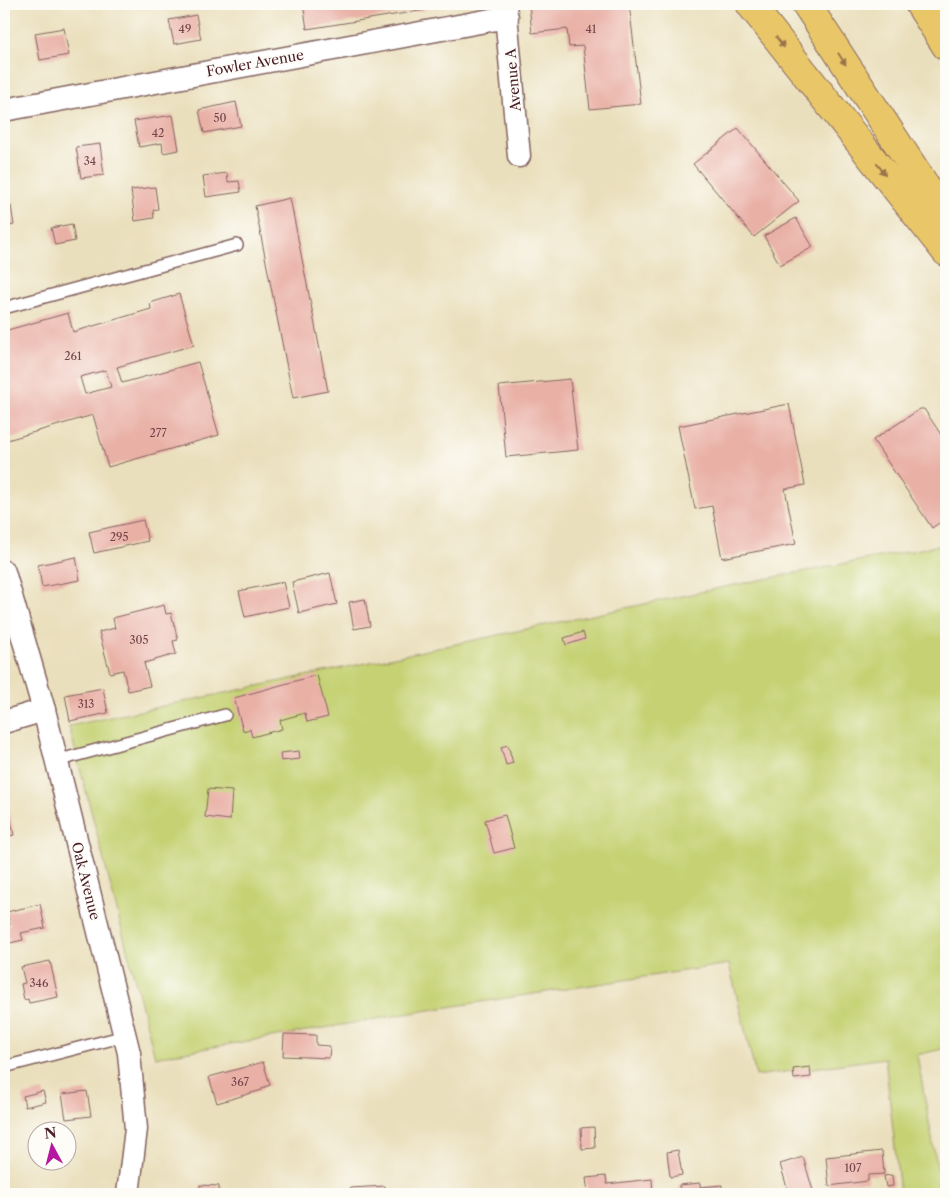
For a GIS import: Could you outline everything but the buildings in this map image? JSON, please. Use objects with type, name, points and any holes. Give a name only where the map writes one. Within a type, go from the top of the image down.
[{"type":"highway","points":[[750,4],[946,252]]},
{"type":"highway","points":[[806,4],[946,216]]},
{"type":"highway","points":[[919,4],[946,46]]},
{"type":"street","name":"Fowler Avenue","points":[[4,110],[506,10]]},
{"type":"street","name":"Avenue A","points":[[506,10],[520,156]]},
{"type":"street","name":"Oak Avenue","points":[[4,572],[44,710],[129,1053],[136,1129],[128,1194]]},
{"type":"street","points":[[4,722],[44,710]]},
{"type":"lane","points":[[4,308],[237,245]]},
{"type":"lane","points":[[56,761],[225,715]]},
{"type":"lane","points":[[4,1067],[124,1036]]},
{"type":"green space","points":[[946,544],[946,1048],[917,1055],[942,1194],[900,1194],[885,1058],[756,1076],[729,964],[429,1010],[155,1057],[69,726],[734,585]]}]
